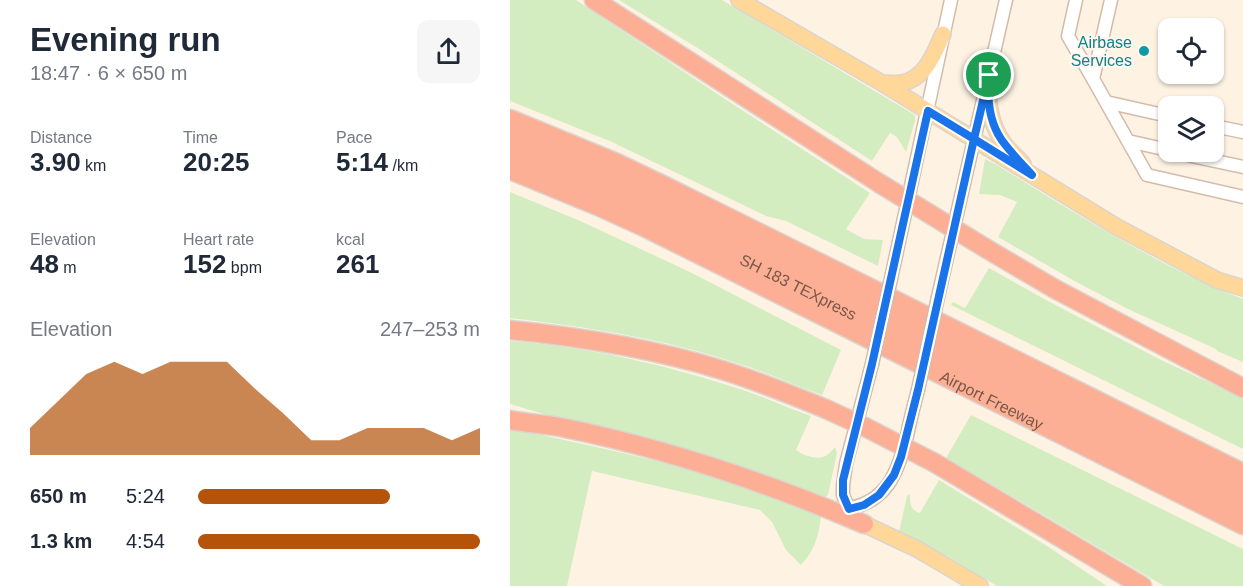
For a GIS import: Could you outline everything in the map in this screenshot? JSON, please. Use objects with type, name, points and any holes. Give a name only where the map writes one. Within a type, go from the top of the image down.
[{"type":"highway","points":[[594,0],[879,183],[987,249],[1123,325],[1243,388]]},
{"type":"highway","points":[[510,120],[665,186],[1243,473]]},
{"type":"highway","name":"SH 183 TEXpress","points":[[510,137],[597,172],[726,233],[1243,491]]},
{"type":"highway","name":"SH 183 TEXpress","points":[[510,153],[673,224],[1243,509]]},
{"type":"highway","name":"Airport Freeway","points":[[510,170],[646,228],[1243,525]]},
{"type":"highway","points":[[1123,325],[1243,378]]},
{"type":"highway","points":[[510,330],[601,342],[661,354],[722,370],[778,389],[826,409],[935,463],[1137,584]]},
{"type":"highway","points":[[510,409],[558,427]]},
{"type":"highway","points":[[510,420],[558,427],[660,451],[840,509],[864,524]]},
{"type":"main road","points":[[739,0],[882,83],[1117,227],[1217,280],[1243,288]]},
{"type":"main road","points":[[882,83],[901,83],[917,77],[930,63],[943,34]]},
{"type":"main road","points":[[989,75],[989,105],[994,123],[1001,139],[1032,175]]},
{"type":"main road","points":[[864,524],[917,549],[980,586]]},
{"type":"street","points":[[951,0],[872,364],[843,480],[840,509],[864,505],[879,495],[894,475],[901,457],[1006,0]]},
{"type":"street","points":[[1076,0],[1068,36],[1147,175],[1243,197]]},
{"type":"street","points":[[1093,80],[1111,0]]},
{"type":"street","points":[[1106,102],[1158,114]]},
{"type":"street","points":[[1224,128],[1243,132]]},
{"type":"street","points":[[1128,141],[1158,148]]},
{"type":"street","points":[[1220,162],[1243,167]]},
{"type":"green space","points":[[510,0],[576,0],[870,193],[846,229],[864,239],[883,240],[878,266],[786,221],[766,216],[612,142],[510,101]]},
{"type":"green space","points":[[619,0],[722,0],[915,115],[906,152],[897,137],[890,133],[872,161]]},
{"type":"green space","points":[[985,159],[1148,255],[1243,299],[1243,362],[1128,309],[998,237],[1017,202],[1000,195],[979,194]]},
{"type":"green space","points":[[510,192],[578,220],[690,272],[841,350],[822,395],[712,355],[597,330],[510,318]]},
{"type":"green space","points":[[989,268],[1161,360],[1243,398],[1243,449],[951,305],[953,302],[965,308]]},
{"type":"green space","points":[[510,341],[569,348],[657,365],[743,390],[811,416],[796,450],[807,456],[820,458],[835,447],[837,453],[828,495],[824,498],[720,460],[510,404]]},
{"type":"green space","points":[[971,415],[1243,549],[1243,586],[1164,586],[946,458]]},
{"type":"green space","points":[[510,428],[612,450],[713,476],[754,490],[821,516],[816,542],[801,565],[786,550],[772,522],[760,510],[592,471],[567,586],[510,586]]},
{"type":"green space","points":[[939,480],[1047,546],[1107,586],[997,586],[947,556],[899,532],[907,496],[910,494],[912,508],[920,513]]},
{"type":"place","name":"Airbase Services","points":[[1144,51]]},
{"type":"route","points":[[989,75],[974,139],[928,111],[872,364],[846,464],[842,490],[849,509],[864,505],[879,495],[898,466],[918,390],[974,139],[1032,175],[1001,139],[994,123],[989,105],[989,75]]}]
